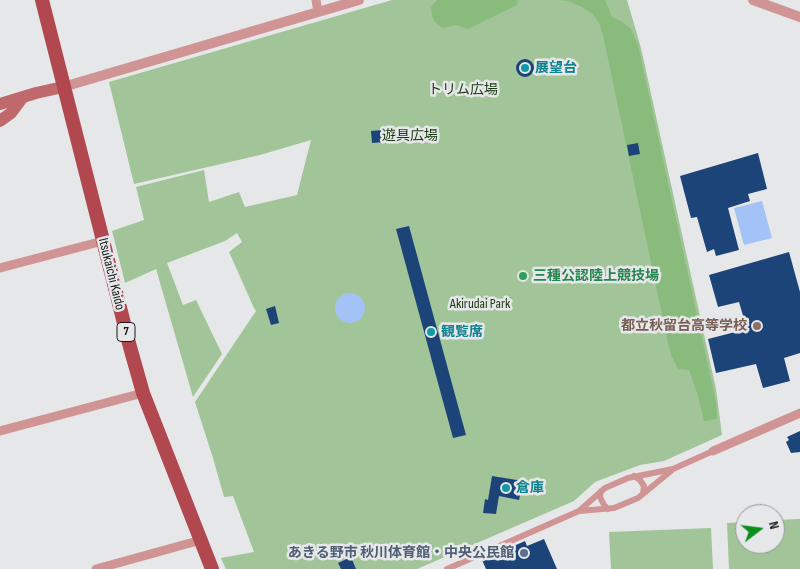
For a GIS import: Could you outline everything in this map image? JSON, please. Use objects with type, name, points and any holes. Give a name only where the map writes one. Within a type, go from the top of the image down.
[{"type":"main road","name":"Itsukaichi Kaido","points":[[42,0],[143,393],[212,569]]},
{"type":"main road","points":[[0,104],[64,87]]},
{"type":"main road","points":[[0,121],[11,113],[23,97]]},
{"type":"street","points":[[316,0],[318,12]]},
{"type":"street","points":[[64,87],[360,0]]},
{"type":"street","points":[[753,0],[800,17]]},
{"type":"street","points":[[0,268],[103,241]]},
{"type":"street","points":[[0,432],[143,393]]},
{"type":"street","points":[[579,511],[614,508],[643,494],[672,470],[800,413]]},
{"type":"street","points":[[447,569],[579,511],[605,488],[634,476],[672,470]]},
{"type":"street","points":[[634,476],[644,486],[643,494]]},
{"type":"street","points":[[601,491],[600,497],[608,509]]},
{"type":"street","points":[[96,569],[201,540]]},
{"type":"green space","name":"Akirudai Park","points":[[392,0],[627,0],[641,48],[716,389],[722,435],[664,461],[640,465],[595,482],[574,501],[417,569],[226,569],[221,558],[254,552],[233,496],[224,497],[195,402],[256,311],[229,252],[242,242],[237,233],[225,241],[167,263],[183,305],[196,300],[222,354],[193,397],[156,269],[125,283],[112,231],[144,220],[136,187],[204,170],[209,202],[239,192],[245,207],[297,195],[311,140],[260,155],[134,184],[109,82]]},
{"type":"green space","points":[[437,0],[518,0],[517,5],[468,29],[456,25],[442,28],[435,22],[431,7]]},
{"type":"green space","points":[[557,0],[605,0],[612,17],[631,29],[638,45],[716,402],[717,419],[704,421],[689,370],[678,369],[672,357],[599,23],[593,14],[582,7],[568,1]]},
{"type":"green space","points":[[800,519],[800,569],[729,569],[727,523],[735,523],[735,554],[785,554],[785,520]]},
{"type":"green space","points":[[711,528],[713,569],[611,569],[609,532]]},
{"type":"water","points":[[762,201],[772,238],[744,245],[734,208]]},
{"type":"water","points":[[350,293],[361,297],[365,308],[361,319],[350,323],[339,319],[335,308],[339,297]]},
{"type":"building","name":"展望台","points":[[525,59],[531,62],[534,68],[531,74],[525,77],[519,74],[516,68],[519,62]]},
{"type":"building","points":[[383,130],[384,142],[372,143],[371,131]]},
{"type":"building","points":[[638,143],[640,154],[629,156],[627,145]]},
{"type":"building","points":[[758,153],[767,189],[748,194],[750,201],[728,208],[739,250],[716,256],[714,249],[707,252],[697,217],[691,218],[680,176]]},
{"type":"building","name":"観覧席","points":[[409,226],[466,435],[453,438],[396,229]]},
{"type":"building","points":[[789,252],[800,292],[800,353],[784,358],[790,381],[763,388],[756,364],[716,373],[708,339],[747,329],[739,302],[718,307],[709,275]]},
{"type":"building","points":[[275,306],[279,323],[271,325],[266,309]]},
{"type":"building","points":[[800,431],[800,452],[791,453],[786,442],[789,440],[787,437]]},
{"type":"building","name":"倉庫","points":[[492,476],[523,481],[519,500],[499,496],[496,514],[483,513],[485,499],[488,500]]},
{"type":"building","name":"あきる野市 秋川体育館・中央公民館","points":[[544,539],[557,569],[486,569],[482,560],[525,541],[527,546]]},
{"type":"building","points":[[351,557],[356,569],[341,569],[338,563]]},
{"type":"place","name":"展望台","points":[[525,68]]},
{"type":"place","name":"三種公認陸上競技場","points":[[523,276]]},
{"type":"place","name":"都立秋留台高等学校","points":[[757,326]]},
{"type":"place","name":"観覧席","points":[[431,332]]},
{"type":"place","name":"倉庫","points":[[506,488]]},
{"type":"place","name":"あきる野市 秋川体育館・中央公民館","points":[[524,553]]},
{"type":"park label","name":"トリム広場","points":[[463,90]]},
{"type":"park label","name":"遊具広場","points":[[410,136]]}]
